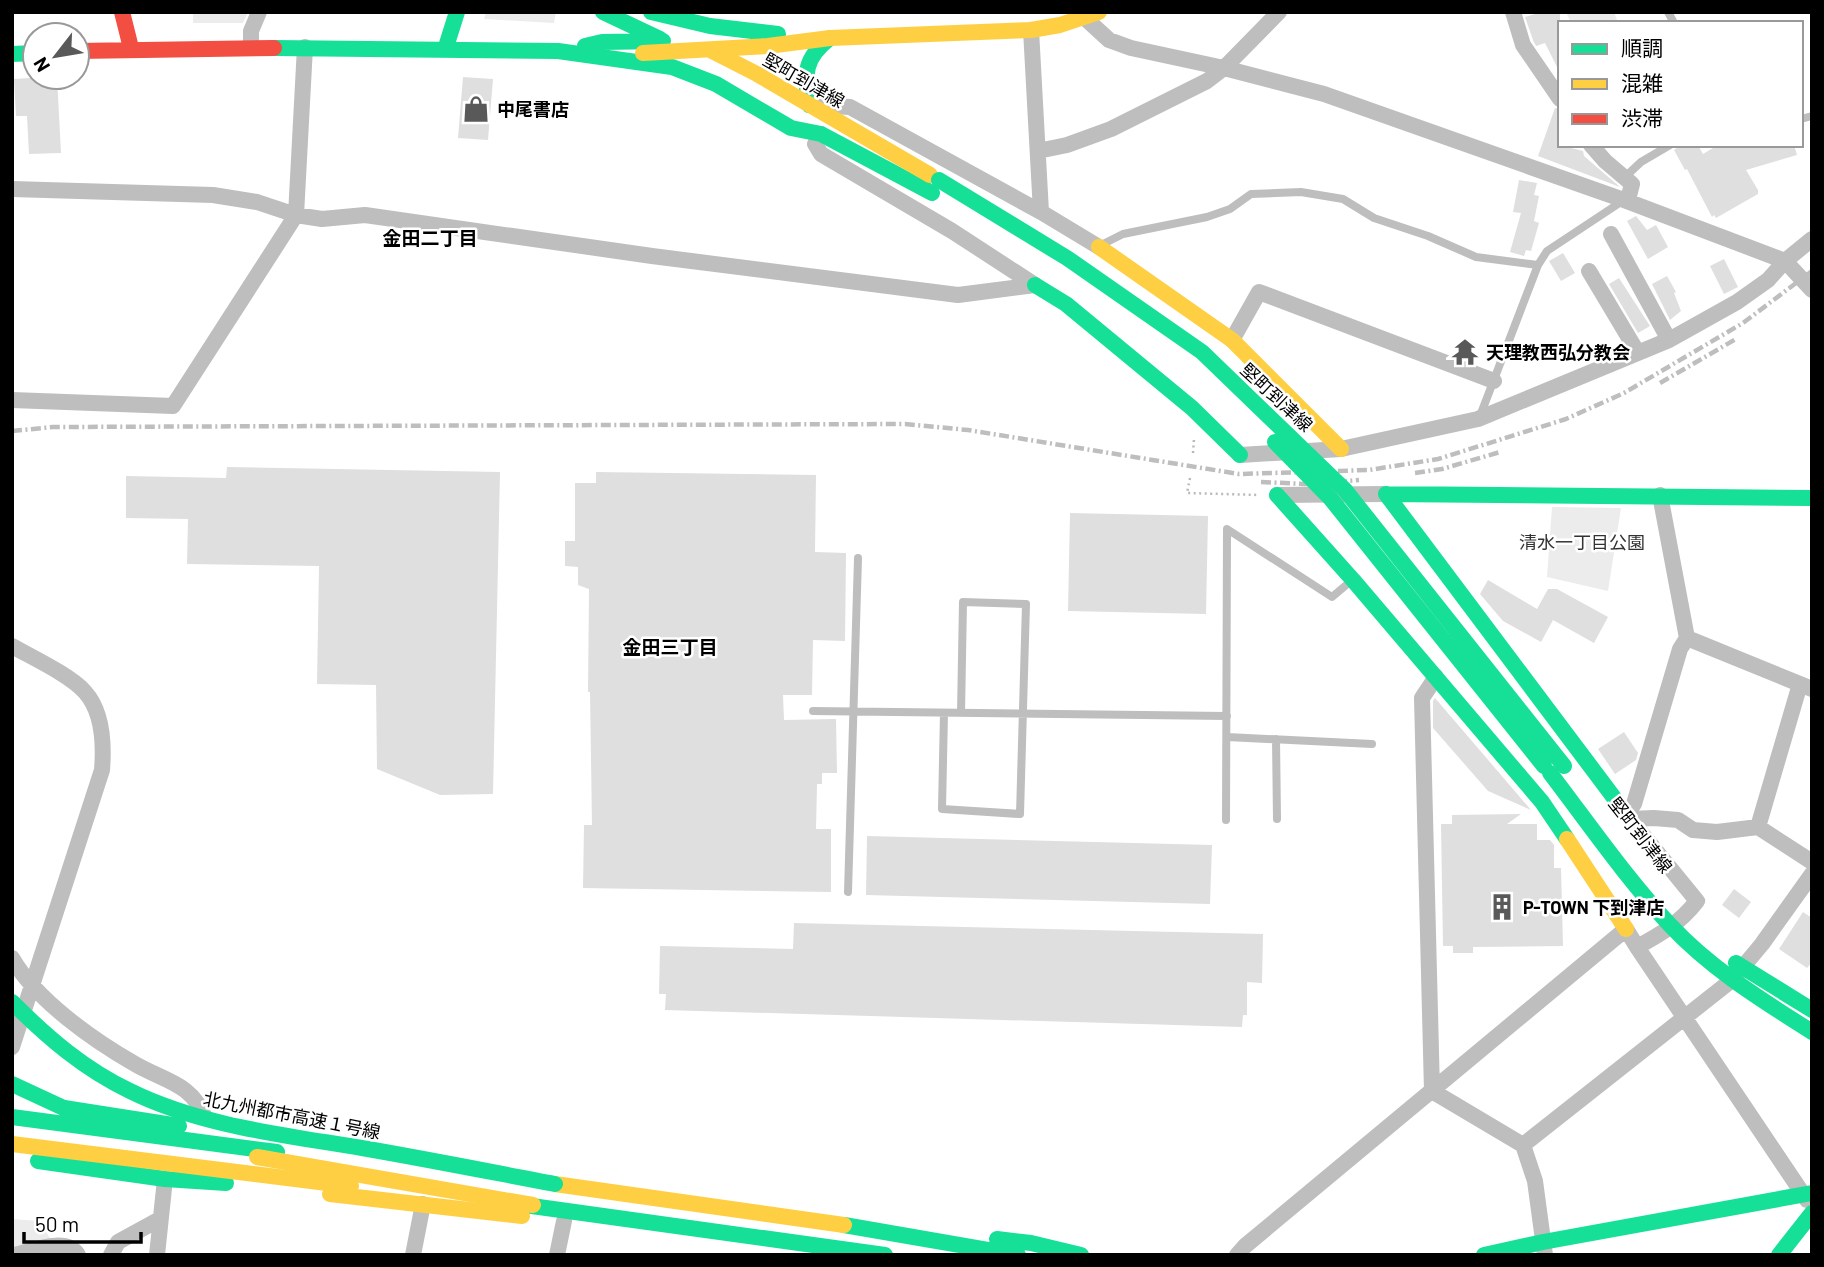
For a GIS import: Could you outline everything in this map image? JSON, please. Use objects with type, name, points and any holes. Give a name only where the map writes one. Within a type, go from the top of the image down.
[{"type":"main road","points":[[122,12],[131,48]]},
{"type":"main road","points":[[445,50],[457,12]]},
{"type":"main road","points":[[603,12],[634,27],[685,45],[719,72],[803,119],[821,134]]},
{"type":"main road","points":[[626,12],[634,27]]},
{"type":"main road","points":[[651,12],[677,20],[737,26],[772,34],[830,38]]},
{"type":"main road","points":[[604,56],[715,43],[1031,30],[1092,15]]},
{"type":"main road","points":[[604,56],[619,52],[634,27]]},
{"type":"main road","name":"堅町到津線","points":[[558,51],[602,43],[634,27],[663,41],[715,43],[935,187]]},
{"type":"main road","points":[[715,43],[772,34]]},
{"type":"main road","points":[[809,105],[805,75],[807,66],[816,49],[830,38]]},
{"type":"main road","points":[[663,41],[685,45]]},
{"type":"main road","points":[[715,43],[711,60],[719,72]]},
{"type":"main road","name":"堅町到津線","points":[[91,50],[305,47],[558,51],[672,67],[716,84],[791,128],[821,134],[935,187],[1068,258],[1202,352],[1345,491],[1557,770],[1645,897],[1738,975],[1812,1032]]},
{"type":"main road","points":[[1099,247],[1232,340],[1341,449]]},
{"type":"main road","points":[[1035,285],[1066,304],[1192,408],[1240,455]]},
{"type":"main road","points":[[1386,494],[1812,498]]},
{"type":"main road","points":[[1386,494],[1628,816]]},
{"type":"main road","points":[[1277,495],[1542,802],[1626,929]]},
{"type":"main road","name":"堅町到津線","points":[[1557,770],[1598,810]]},
{"type":"main road","name":"堅町到津線","points":[[1640,865],[1678,923]]},
{"type":"main road","name":"堅町到津線","points":[[1738,975],[1812,1010]]},
{"type":"main road","name":"北九州都市高速１号線","points":[[12,1002],[37,1029],[97,1076],[164,1107],[249,1129],[555,1184],[890,1231]]},
{"type":"main road","points":[[12,1084],[77,1114],[126,1131],[169,1141],[533,1205],[885,1255]]},
{"type":"main road","points":[[12,1100],[210,1130],[500,1183],[924,1244],[978,1255]]},
{"type":"main road","name":"北九州都市高速１号線","points":[[12,1117],[403,1169],[555,1184]]},
{"type":"main road","points":[[12,1144],[533,1205]]},
{"type":"main road","points":[[12,1157],[166,1179],[234,1183],[564,1221],[810,1255]]},
{"type":"main road","points":[[1484,1255],[1544,1248],[1790,1196],[1810,1203],[1779,1255]]},
{"type":"main road","points":[[890,1231],[1018,1255]]},
{"type":"main road","points":[[890,1231],[962,1234],[1031,1243],[1081,1255]]},
{"type":"main road","points":[[723,1233],[819,1255]]},
{"type":"street","points":[[251,47],[251,31],[260,12]]},
{"type":"street","points":[[1038,151],[1068,145],[1111,129],[1207,81],[1224,68],[1279,12]]},
{"type":"street","points":[[1513,12],[1523,45],[1558,96]]},
{"type":"street","points":[[1092,15],[1110,40],[1131,48],[1224,68],[1324,94],[1623,200],[1785,261],[1812,290]]},
{"type":"street","points":[[1031,30],[1041,212]]},
{"type":"street","points":[[12,401],[173,406],[296,215],[305,47]]},
{"type":"street","points":[[809,105],[850,107],[1099,247]]},
{"type":"street","points":[[821,134],[815,144],[821,154],[952,231],[1035,285]]},
{"type":"street","points":[[1593,147],[1633,184],[1629,196],[1623,200]]},
{"type":"street","points":[[12,189],[213,195],[257,202],[296,215],[322,219],[365,215],[652,256],[958,295],[1035,285]]},
{"type":"street","points":[[1611,234],[1669,340]]},
{"type":"street","points":[[1240,455],[1341,449],[1478,419],[1669,340],[1737,302],[1768,280],[1785,261],[1812,239]]},
{"type":"street","points":[[1589,271],[1638,353]]},
{"type":"street","points":[[1232,340],[1259,292],[1494,381]]},
{"type":"street","points":[[1277,495],[1386,494]]},
{"type":"street","points":[[1628,816],[1634,804],[1680,649],[1687,638],[1660,495]]},
{"type":"street","points":[[1687,638],[1806,687],[1758,827]]},
{"type":"street","points":[[12,646],[59,673],[86,693],[100,722],[104,748],[102,769],[12,1047]]},
{"type":"street","points":[[1432,1091],[1422,698],[1436,677]]},
{"type":"street","points":[[1628,816],[1678,820],[1693,830],[1717,832],[1758,827],[1812,862]]},
{"type":"street","points":[[1628,816],[1697,901],[1678,923],[1637,947]]},
{"type":"street","points":[[1523,1145],[1738,975],[1812,874]]},
{"type":"street","points":[[1237,1255],[1626,929],[1810,1203]]},
{"type":"street","points":[[12,958],[33,985],[62,1014],[135,1064],[184,1088],[200,1104],[210,1130]]},
{"type":"street","points":[[1432,1091],[1523,1145],[1535,1181],[1544,1248]]},
{"type":"street","points":[[157,1255],[166,1179]]},
{"type":"street","points":[[413,1255],[423,1204]]},
{"type":"street","points":[[111,1255],[118,1242],[160,1219]]},
{"type":"street","points":[[557,1255],[564,1221]]},
{"type":"street","points":[[15,1255],[61,1245],[75,1250],[78,1255]]},
{"type":"lane","points":[[1625,177],[1641,162],[1667,147]]},
{"type":"lane","points":[[1099,247],[1123,234],[1230,209],[1251,194],[1301,192],[1343,199],[1374,218],[1428,236],[1476,257],[1538,265]]},
{"type":"lane","points":[[1478,419],[1538,265],[1548,251],[1623,200]]},
{"type":"lane","points":[[1226,820],[1227,529],[1332,597],[1353,580]]},
{"type":"lane","points":[[848,892],[858,558]]},
{"type":"lane","points":[[944,713],[942,809],[1020,814],[1026,604],[963,602],[961,713]]},
{"type":"lane","points":[[813,711],[1227,716]]},
{"type":"lane","points":[[1227,737],[1372,744]]},
{"type":"lane","points":[[1276,739],[1277,819]]},
{"type":"path","points":[[1190,478],[1187,493],[1277,495]]},
{"type":"green space","points":[[193,12],[248,12],[243,23],[193,23]]},
{"type":"green space","points":[[486,12],[556,12],[554,23],[484,19]]},
{"type":"green space","points":[[1566,12],[1614,12],[1617,21],[1570,21]]},
{"type":"green space","name":"清水一丁目公園","points":[[1552,507],[1621,508],[1608,591],[1547,577]]},
{"type":"green space","points":[[12,1219],[39,1221],[61,1255],[12,1255]]},
{"type":"building","points":[[1542,12],[1560,12],[1558,69],[1545,43],[1536,46],[1525,17]]},
{"type":"building","name":"中尾書店","points":[[463,77],[493,79],[488,140],[458,138]]},
{"type":"building","points":[[14,79],[21,79],[21,91],[58,91],[61,153],[29,154],[27,116],[16,116]]},
{"type":"building","points":[[1555,108],[1558,109],[1558,147],[1583,151],[1584,156],[1620,187],[1538,156]]},
{"type":"building","points":[[1678,147],[1699,147],[1703,154],[1715,147],[1795,147],[1797,155],[1746,170],[1758,194],[1716,218],[1714,215],[1712,217],[1674,150]]},
{"type":"building","points":[[1519,180],[1537,183],[1534,195],[1539,196],[1534,221],[1539,223],[1531,251],[1526,250],[1524,256],[1510,252],[1521,213],[1513,212]]},
{"type":"building","points":[[1636,216],[1647,230],[1656,225],[1668,247],[1648,259],[1627,221]]},
{"type":"building","points":[[1563,253],[1575,273],[1561,281],[1549,261]]},
{"type":"building","points":[[1724,259],[1738,287],[1724,294],[1710,266]]},
{"type":"building","points":[[1667,276],[1676,292],[1674,293],[1681,311],[1670,320],[1652,284]]},
{"type":"building","points":[[1619,278],[1650,326],[1638,333],[1609,284]]},
{"type":"building","points":[[227,467],[500,472],[493,794],[440,795],[377,769],[376,685],[317,684],[319,566],[187,564],[188,519],[126,518],[126,476],[226,478]]},
{"type":"building","points":[[596,472],[816,475],[815,552],[846,553],[845,641],[813,640],[812,695],[783,695],[784,720],[836,719],[837,773],[822,773],[822,784],[817,784],[816,829],[831,829],[831,892],[583,888],[584,825],[592,825],[588,692],[589,589],[578,585],[578,567],[565,566],[565,541],[575,541],[575,483],[596,483]]},
{"type":"building","points":[[1070,513],[1208,516],[1206,614],[1068,611]]},
{"type":"building","points":[[1488,580],[1537,609],[1548,589],[1557,589],[1608,617],[1594,643],[1553,620],[1541,642],[1503,621],[1480,594]]},
{"type":"building","points":[[1435,698],[1531,810],[1488,791],[1433,728]]},
{"type":"building","points":[[1624,732],[1638,753],[1636,760],[1615,774],[1598,749]]},
{"type":"building","name":"P-TOWN 下到津店","points":[[1521,814],[1507,824],[1537,824],[1537,840],[1550,840],[1554,845],[1554,868],[1561,868],[1563,946],[1473,947],[1473,953],[1453,953],[1453,946],[1443,946],[1441,824],[1452,824],[1452,815]]},
{"type":"building","points":[[867,836],[1212,845],[1210,904],[866,895]]},
{"type":"building","points":[[1734,889],[1751,902],[1739,918],[1722,905]]},
{"type":"building","points":[[1803,912],[1812,918],[1812,962],[1807,968],[1779,949]]},
{"type":"building","points":[[794,923],[1263,934],[1262,983],[1247,982],[1247,1015],[1243,1015],[1242,1027],[665,1010],[666,994],[659,994],[660,946],[793,949]]},
{"type":"railway","points":[[12,431],[53,427],[905,424],[968,430],[1239,474],[1369,470],[1438,459],[1566,419],[1624,393],[1743,323],[1812,271]]},
{"type":"railway","points":[[1660,383],[1736,339]]},
{"type":"railway","points":[[1415,473],[1442,469],[1500,452]]},
{"type":"railway","points":[[1261,482],[1305,484],[1359,480]]},
{"type":"traffic: fast","points":[[445,50],[457,12]]},
{"type":"traffic: fast","points":[[603,12],[660,39]]},
{"type":"traffic: fast","points":[[651,12],[710,26],[778,34]]},
{"type":"traffic: fast","points":[[809,105],[808,67],[821,45],[830,38]]},
{"type":"traffic: fast","points":[[585,46],[602,42],[663,41]]},
{"type":"traffic: fast","points":[[274,48],[558,51],[672,67],[716,84],[791,128],[821,134],[932,193]]},
{"type":"traffic: fast","points":[[12,54],[21,54]]},
{"type":"traffic: fast","points":[[939,180],[1067,258],[1202,352],[1345,490],[1564,766]]},
{"type":"traffic: fast","points":[[1035,285],[1066,304],[1192,408],[1240,455]]},
{"type":"traffic: fast","points":[[1275,442],[1331,499],[1544,766]]},
{"type":"traffic: fast","points":[[1386,494],[1812,498]]},
{"type":"traffic: fast","points":[[1386,494],[1630,819]]},
{"type":"traffic: fast","points":[[1277,495],[1542,802],[1567,839]]},
{"type":"traffic: fast","points":[[1550,773],[1638,889],[1686,941],[1738,983],[1812,1032]]},
{"type":"traffic: fast","points":[[1736,963],[1812,1010]]},
{"type":"traffic: fast","points":[[12,1002],[53,1040],[97,1073],[130,1091],[185,1113],[243,1128],[555,1184]]},
{"type":"traffic: fast","points":[[12,1084],[81,1116]]},
{"type":"traffic: fast","points":[[64,1108],[179,1126]]},
{"type":"traffic: fast","points":[[12,1117],[277,1152]]},
{"type":"traffic: fast","points":[[38,1161],[165,1179],[226,1183]]},
{"type":"traffic: fast","points":[[1484,1255],[1812,1193]]},
{"type":"traffic: fast","points":[[510,1203],[885,1255]]},
{"type":"traffic: fast","points":[[1779,1255],[1812,1213]]},
{"type":"traffic: fast","points":[[844,1225],[1018,1255]]},
{"type":"traffic: fast","points":[[997,1239],[1031,1243],[1081,1255]]},
{"type":"traffic: slow","points":[[643,53],[768,46],[830,38],[1031,30],[1060,25],[1099,12]]},
{"type":"traffic: slow","points":[[710,50],[757,74],[930,175]]},
{"type":"traffic: slow","points":[[1099,247],[1232,340],[1341,449]]},
{"type":"traffic: slow","points":[[1567,839],[1626,929]]},
{"type":"traffic: slow","points":[[12,1144],[351,1186]]},
{"type":"traffic: slow","points":[[257,1157],[533,1205]]},
{"type":"traffic: slow","points":[[555,1184],[844,1225]]},
{"type":"traffic: slow","points":[[330,1194],[522,1216]]},
{"type":"traffic: jam","points":[[122,12],[131,48]]},
{"type":"traffic: jam","points":[[91,51],[274,48]]},
{"type":"place","name":"中尾書店","points":[[476,109]]},
{"type":"place","name":"天理教西弘分教会","points":[[1465,352]]},
{"type":"place","name":"P-TOWN 下到津店","points":[[1502,907]]},
{"type":"district","name":"金田二丁目","points":[[430,237]]},
{"type":"district","name":"金田三丁目","points":[[670,646]]}]
